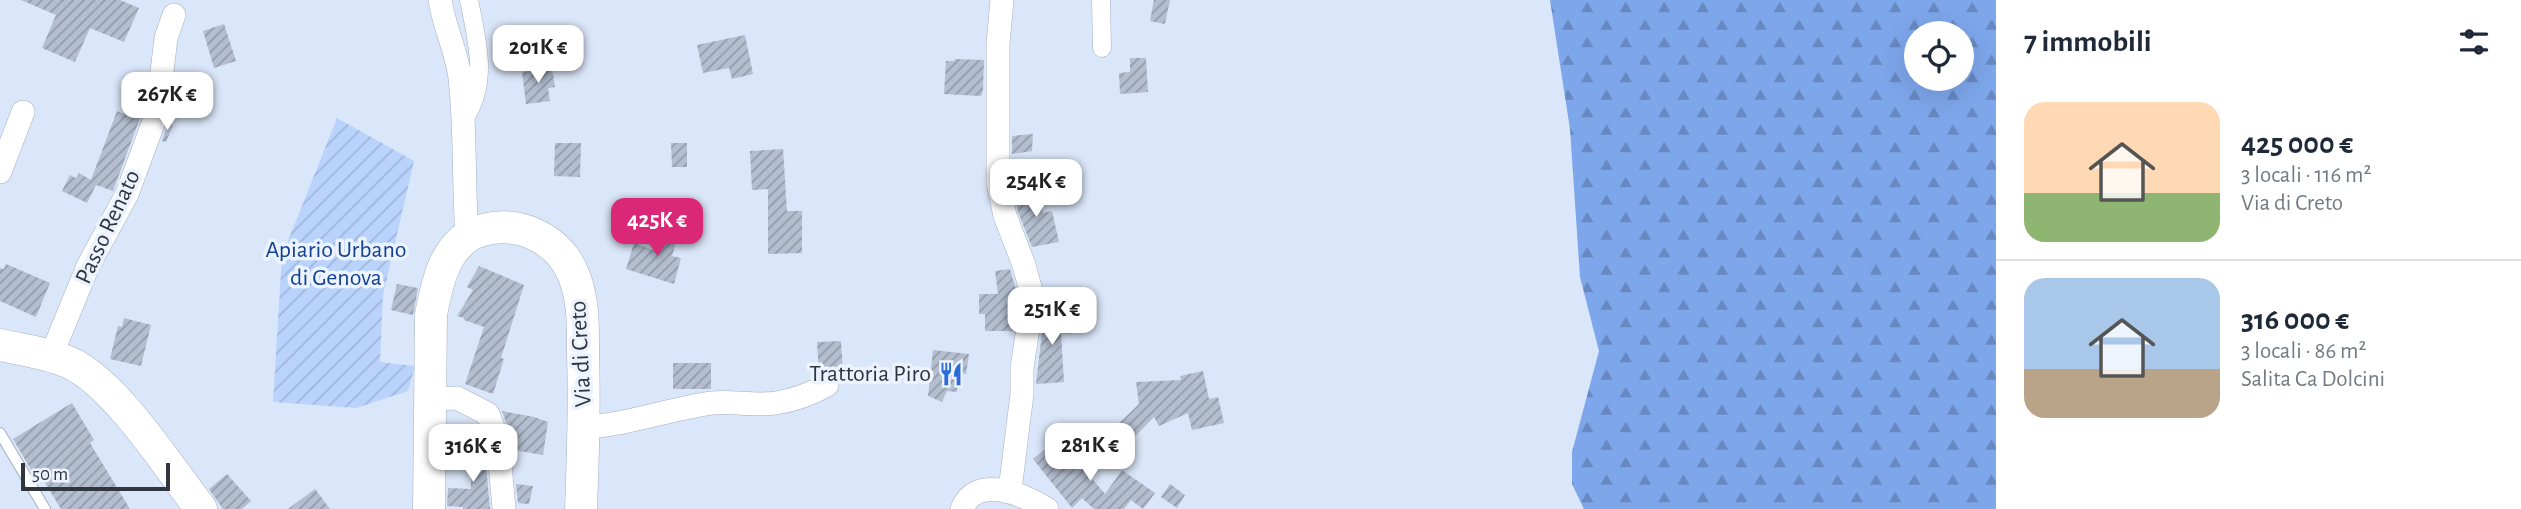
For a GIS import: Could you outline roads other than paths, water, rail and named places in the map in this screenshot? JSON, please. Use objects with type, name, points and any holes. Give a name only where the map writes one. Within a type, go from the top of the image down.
[{"type":"main road","name":"Via di Creto","points":[[467,235],[495,227],[528,231],[551,243],[573,274],[580,296],[584,427],[581,509]]},
{"type":"main road","points":[[429,509],[443,399],[431,315],[443,267],[467,235]]},
{"type":"main road","points":[[0,345],[69,362],[97,380],[124,408],[201,509]]},
{"type":"street","points":[[440,0],[460,74],[467,235]]},
{"type":"street","points":[[464,119],[478,88],[479,47],[469,0]]},
{"type":"street","points":[[1003,0],[998,44],[998,182],[1004,216],[1024,265],[1031,291],[1011,482],[1005,491]]},
{"type":"street","points":[[1101,0],[1102,48]]},
{"type":"street","name":"Passo Renato","points":[[51,356],[88,266],[127,194],[153,125],[157,113],[166,38],[174,15]]},
{"type":"street","points":[[0,172],[23,112]]},
{"type":"street","points":[[584,427],[615,425],[713,403],[774,404],[809,395],[827,385]]},
{"type":"street","points":[[443,399],[488,414],[498,440],[504,509]]},
{"type":"street","points":[[962,509],[970,496],[982,490],[1005,491],[1047,509]]},
{"type":"lane","points":[[0,433],[45,509]]},
{"type":"lane","points":[[1005,443],[1001,471],[1005,491]]},
{"type":"place","name":"Trattoria Piro","points":[[951,374]]},
{"type":"park label","name":"Apiario Urbano di Genova","points":[[336,264]]}]
